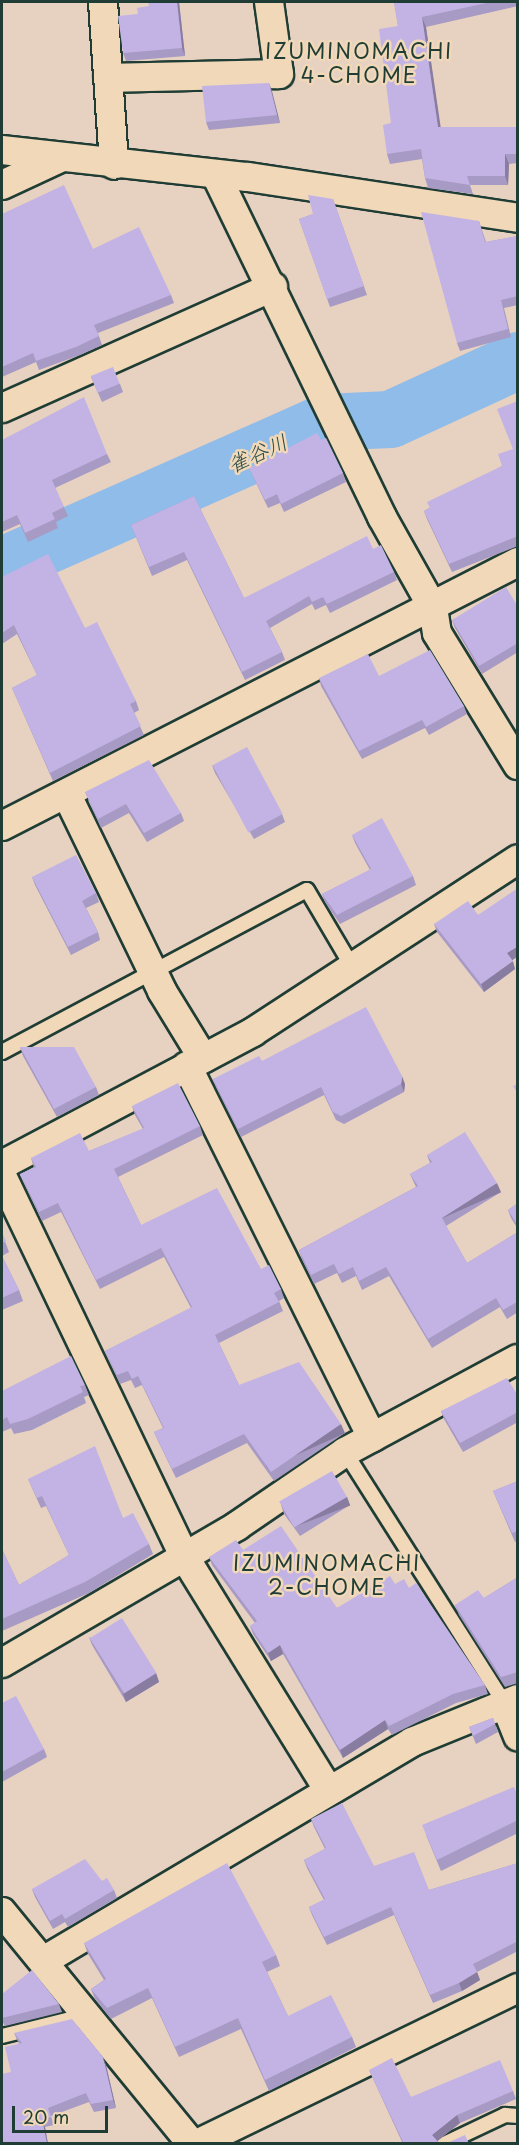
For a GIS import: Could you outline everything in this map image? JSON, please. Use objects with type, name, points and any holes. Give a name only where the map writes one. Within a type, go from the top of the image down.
[{"type":"street","points":[[103,2],[114,165]]},
{"type":"street","points":[[108,78],[279,74],[269,2]]},
{"type":"street","points":[[2,150],[114,165],[216,175],[518,218]]},
{"type":"street","points":[[2,185],[60,158]]},
{"type":"street","points":[[216,175],[273,287],[337,422],[433,608],[436,633],[518,765]]},
{"type":"street","points":[[2,408],[273,287]]},
{"type":"street","points":[[2,826],[433,608],[518,562]]},
{"type":"street","points":[[67,795],[372,1437]]},
{"type":"street","points":[[2,1165],[195,1062],[353,968],[518,859]]},
{"type":"street","points":[[2,1176],[184,1556],[329,1791]]},
{"type":"street","points":[[2,1663],[184,1556],[345,1452],[516,1362]]},
{"type":"street","points":[[45,1960],[412,1742],[511,1702],[518,1737]]},
{"type":"street","points":[[2,1912],[45,1960],[192,2144]]},
{"type":"street","points":[[197,2144],[518,1988]]},
{"type":"lane","points":[[2,1052],[151,969],[307,890],[353,968]]},
{"type":"lane","points":[[345,1452],[511,1702]]},
{"type":"lane","points":[[2,2036],[89,2014]]},
{"type":"lane","points":[[444,2144],[505,2115],[518,2116]]},
{"type":"building","points":[[148,2],[177,2],[182,48],[123,53],[118,16],[138,14],[137,8],[149,6]]},
{"type":"building","points":[[394,2],[491,2],[422,17],[438,127],[518,127],[518,154],[505,154],[505,176],[467,176],[470,185],[425,178],[421,149],[387,154],[383,125],[391,123],[379,29],[398,26]]},
{"type":"building","points":[[269,83],[277,115],[206,122],[202,86]]},
{"type":"building","points":[[64,185],[93,249],[139,227],[171,295],[94,325],[99,336],[76,347],[36,361],[33,353],[2,367],[2,214]]},
{"type":"building","points":[[308,195],[333,199],[364,286],[327,299],[299,219],[313,214]]},
{"type":"building","points":[[421,212],[479,221],[485,242],[518,236],[518,296],[501,300],[508,329],[457,343]]},
{"type":"building","points":[[113,367],[120,384],[97,393],[91,376]]},
{"type":"building","points":[[84,397],[107,454],[52,480],[64,507],[52,513],[55,519],[25,533],[17,515],[2,522],[2,440]]},
{"type":"building","points":[[518,401],[518,536],[449,564],[424,511],[430,508],[427,502],[502,466],[498,454],[513,449],[497,409]]},
{"type":"building","points":[[317,433],[321,440],[326,438],[343,473],[281,504],[277,494],[265,500],[249,468]]},
{"type":"building","points":[[194,496],[244,598],[367,536],[373,549],[381,545],[394,572],[327,604],[323,597],[312,602],[309,596],[266,621],[282,652],[242,672],[184,552],[149,567],[131,525]]},
{"type":"building","points":[[48,554],[85,628],[97,622],[136,701],[130,704],[141,726],[50,773],[12,688],[37,675],[14,625],[2,633],[2,577]]},
{"type":"building","points":[[506,587],[518,607],[518,643],[479,666],[452,620]]},
{"type":"building","points":[[430,650],[464,706],[426,727],[422,720],[359,751],[319,678],[368,654],[379,676]]},
{"type":"building","points":[[247,747],[283,814],[248,832],[213,765]]},
{"type":"building","points":[[149,760],[181,813],[144,833],[126,804],[98,819],[85,792]]},
{"type":"building","points":[[382,818],[413,876],[337,915],[322,894],[371,869],[352,835]]},
{"type":"building","points":[[76,855],[96,893],[82,901],[98,932],[68,947],[32,877]]},
{"type":"building","points":[[518,888],[518,946],[507,953],[513,961],[481,984],[434,924],[468,901],[478,915]]},
{"type":"building","points":[[366,1007],[402,1076],[401,1084],[341,1116],[333,1112],[321,1087],[238,1129],[213,1079],[259,1056],[262,1061]]},
{"type":"building","points":[[20,1047],[74,1047],[96,1087],[54,1109]]},
{"type":"building","points":[[178,1083],[200,1126],[114,1169],[141,1225],[217,1188],[261,1269],[269,1265],[281,1289],[274,1293],[279,1302],[215,1335],[239,1385],[299,1362],[341,1424],[271,1472],[244,1434],[172,1469],[154,1432],[164,1428],[138,1376],[132,1379],[128,1371],[117,1375],[105,1351],[192,1307],[161,1248],[96,1280],[58,1203],[39,1212],[20,1174],[36,1167],[31,1158],[80,1133],[89,1151],[144,1128],[132,1106]]},
{"type":"building","points":[[518,1084],[518,1094],[513,1086]]},
{"type":"building","points":[[465,1132],[497,1183],[442,1218],[467,1263],[518,1232],[518,1303],[503,1310],[496,1298],[428,1339],[386,1267],[359,1281],[353,1267],[339,1274],[334,1264],[311,1275],[299,1250],[418,1186],[410,1174],[432,1162],[427,1155]]},
{"type":"building","points":[[518,1203],[518,1226],[508,1210]]},
{"type":"building","points":[[2,1256],[19,1290],[2,1298]]},
{"type":"building","points":[[71,1356],[85,1385],[80,1386],[83,1392],[28,1419],[10,1424],[7,1417],[2,1420],[2,1391]]},
{"type":"building","points":[[507,1378],[518,1396],[518,1412],[460,1443],[441,1411]]},
{"type":"building","points":[[95,1446],[123,1518],[133,1513],[149,1544],[85,1582],[2,1619],[2,1549],[19,1585],[69,1555],[42,1496],[37,1498],[28,1479]]},
{"type":"building","points":[[332,1471],[347,1497],[294,1527],[279,1502]]},
{"type":"building","points":[[518,1481],[518,1531],[512,1533],[493,1491]]},
{"type":"building","points":[[281,1526],[337,1608],[390,1576],[395,1584],[404,1579],[409,1588],[416,1583],[485,1685],[453,1694],[389,1726],[385,1720],[340,1750],[280,1645],[268,1653],[250,1626],[257,1621],[209,1557],[236,1540],[243,1550]]},
{"type":"building","points":[[518,1577],[518,1672],[501,1677],[455,1605],[478,1590],[484,1598]]},
{"type":"building","points":[[122,1618],[156,1673],[124,1693],[90,1638]]},
{"type":"building","points":[[16,1696],[44,1749],[2,1772],[2,1703]]},
{"type":"building","points":[[493,1718],[495,1724],[473,1736],[469,1727]]},
{"type":"building","points":[[514,1787],[518,1796],[518,1820],[437,1860],[422,1825]]},
{"type":"building","points":[[342,1803],[374,1866],[414,1852],[429,1890],[518,1863],[518,1941],[473,1964],[477,1972],[459,1983],[430,1995],[391,1907],[324,1937],[309,1907],[325,1899],[304,1860],[326,1848],[311,1819]]},
{"type":"building","points":[[85,1859],[102,1881],[107,1878],[114,1890],[65,1919],[62,1914],[50,1921],[32,1889]]},
{"type":"building","points":[[227,1863],[276,1955],[262,1962],[288,2016],[331,1995],[352,2037],[265,2080],[238,2018],[175,2047],[148,1988],[107,2008],[91,1989],[106,1979],[84,1943]]},
{"type":"building","points":[[32,1970],[59,2004],[2,2018],[2,1994]]},
{"type":"building","points":[[72,2019],[103,2057],[113,2100],[91,2104],[86,2093],[48,2108],[51,2117],[42,2119],[47,2144],[3,2144],[2,2074],[11,2072],[5,2047],[22,2043],[14,2033]]},
{"type":"building","points":[[392,2058],[411,2097],[500,2060],[513,2091],[457,2115],[432,2135],[440,2144],[404,2144],[369,2070]]},
{"type":"building","points":[[465,2135],[469,2144],[445,2144]]},
{"type":"waterway","name":"雀谷川","points":[[2,565],[324,422],[390,419],[518,360]]},
{"type":"district","name":"IZUMINOMACHI 4-CHOME","points":[[359,62]]},
{"type":"district","name":"IZUMINOMACHI 2-CHOME","points":[[327,1574]]}]
